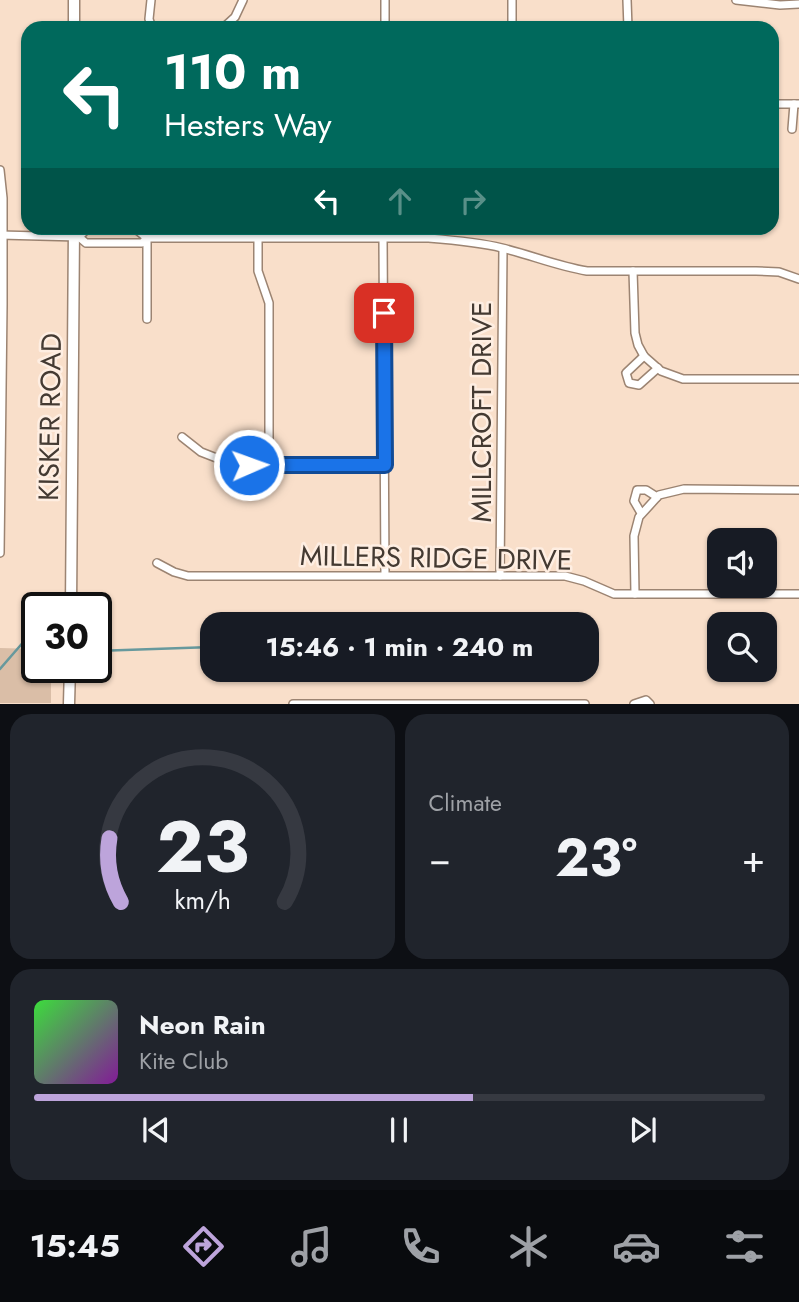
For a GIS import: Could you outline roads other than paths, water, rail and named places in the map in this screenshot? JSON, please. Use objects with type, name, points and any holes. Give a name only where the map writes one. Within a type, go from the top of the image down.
[{"type":"main road","points":[[74,0],[74,21]]},
{"type":"main road","name":"KISKER ROAD","points":[[71,592],[76,235]]},
{"type":"main road","points":[[69,704],[70,683]]},
{"type":"street","points":[[150,21],[151,0]]},
{"type":"street","points":[[231,21],[243,0]]},
{"type":"street","points":[[385,0],[385,21]]},
{"type":"street","points":[[512,0],[512,21]]},
{"type":"street","points":[[627,0],[628,21]]},
{"type":"street","points":[[736,0],[780,5],[799,4]]},
{"type":"street","points":[[779,104],[797,104],[792,129]]},
{"type":"street","points":[[0,170],[3,198],[0,553]]},
{"type":"street","points":[[1,235],[21,235]]},
{"type":"street","points":[[77,235],[86,243],[142,243],[147,238]]},
{"type":"street","points":[[143,235],[147,238],[383,238],[466,241],[503,248],[587,271],[756,271],[779,272],[799,279]]},
{"type":"street","points":[[258,237],[258,271],[269,303],[270,464]]},
{"type":"street","points":[[147,238],[147,319]]},
{"type":"street","points":[[383,238],[385,575]]},
{"type":"street","name":"MILLCROFT DRIVE","points":[[500,576],[503,248]]},
{"type":"street","points":[[633,271],[635,333],[644,356],[658,368],[683,379],[799,379]]},
{"type":"street","points":[[644,356],[626,373],[629,383],[639,385],[658,368]]},
{"type":"street","points":[[182,437],[201,452],[232,464],[385,465]]},
{"type":"street","points":[[641,513],[634,501],[637,490],[646,489],[657,497]]},
{"type":"street","points":[[635,594],[634,536],[641,513],[657,497],[684,489],[799,489]]},
{"type":"street","name":"MILLERS RIDGE DRIVE","points":[[157,563],[188,576],[565,576],[614,594],[799,594]]},
{"type":"street","points":[[634,704],[646,700],[650,704]]},
{"type":"street","points":[[293,704],[585,704]]},
{"type":"waterway","points":[[0,669],[21,645]]},
{"type":"waterway","points":[[112,650],[200,647]]}]
